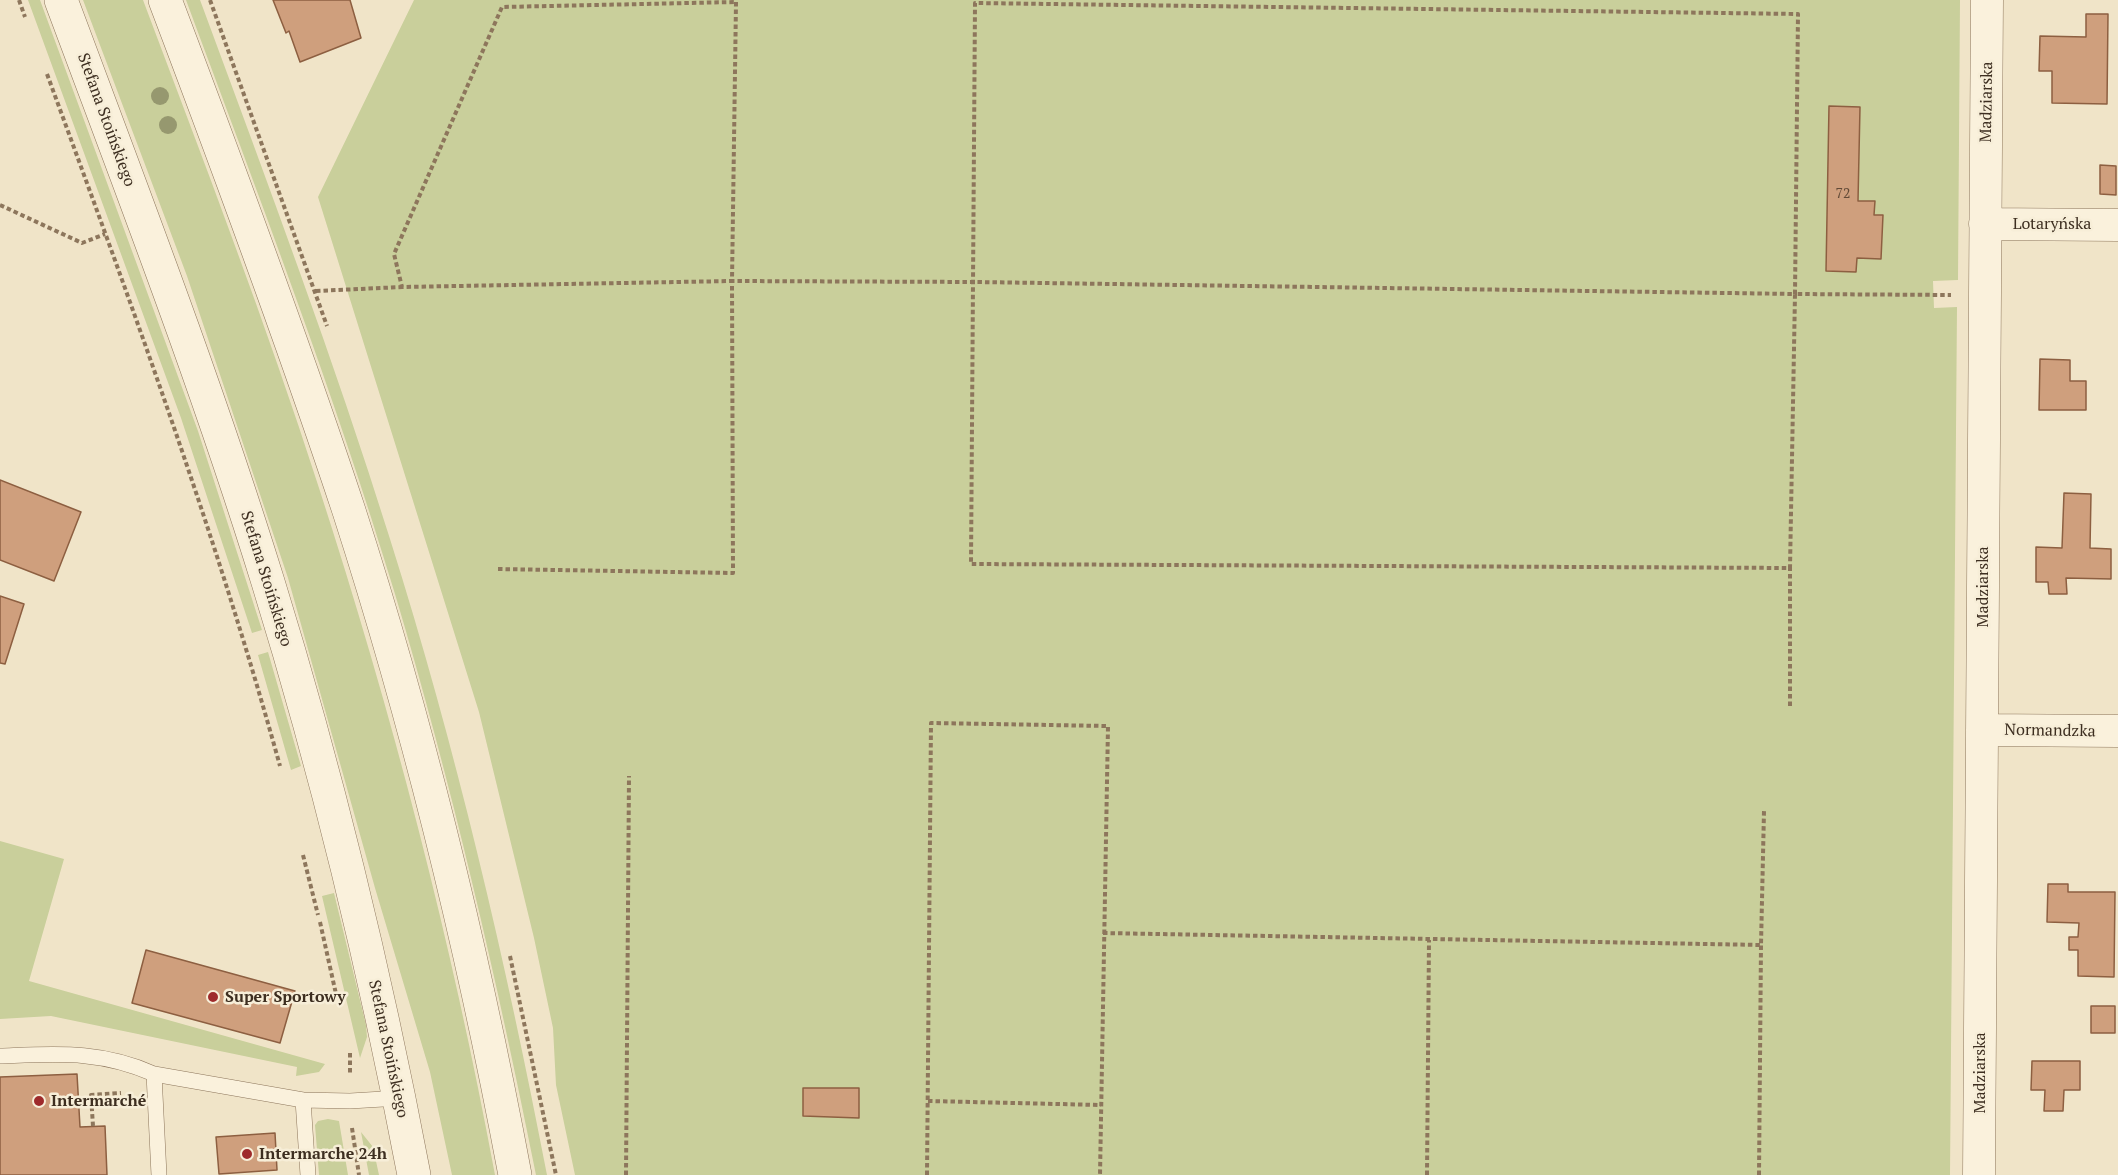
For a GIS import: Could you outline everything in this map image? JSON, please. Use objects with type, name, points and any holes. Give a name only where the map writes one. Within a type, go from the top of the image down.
[{"type":"street","name":"Stefana Stoińskiego","points":[[61,0],[166,283],[268,581],[347,868],[400,1098],[414,1175]]},
{"type":"street","points":[[165,0],[301,371],[349,513],[394,661],[471,964],[515,1175]]},
{"type":"street","name":"Madziarska","points":[[1979,1175],[1988,0]]},
{"type":"street","name":"Lotaryńska","points":[[1985,224],[2118,225]]},
{"type":"street","name":"Normandzka","points":[[1982,730],[2118,731]]},
{"type":"lane","points":[[0,1056],[74,1053],[128,1062],[154,1074],[303,1100],[350,1101],[400,1098]]},
{"type":"lane","points":[[154,1074],[159,1175]]},
{"type":"lane","points":[[303,1100],[308,1175]]},
{"type":"path","points":[[19,0],[29,27]]},
{"type":"path","points":[[402,286],[394,254],[502,8],[736,1],[732,281],[733,573],[498,569]]},
{"type":"path","points":[[1790,568],[971,564],[975,282],[975,3],[1798,14],[1790,706]]},
{"type":"path","points":[[44,68],[105,234],[230,592],[282,773]]},
{"type":"path","points":[[0,212],[1,205],[82,243],[105,234]]},
{"type":"path","points":[[316,291],[402,286],[732,281],[975,282],[1933,295]]},
{"type":"path","points":[[927,1175],[931,723],[1108,726],[1100,1175]]},
{"type":"path","points":[[626,1175],[629,776]]},
{"type":"path","points":[[1759,1175],[1764,811]]},
{"type":"path","points":[[302,851],[337,997]]},
{"type":"path","points":[[1103,933],[1761,945]]},
{"type":"path","points":[[1427,1175],[1429,940]]},
{"type":"path","points":[[348,1044],[350,1101],[359,1175]]},
{"type":"path","points":[[93,1126],[91,1095],[155,1091]]},
{"type":"path","points":[[928,1101],[1101,1105]]},
{"type":"green space","points":[[28,0],[40,0],[198,431],[262,630],[252,633],[181,418]]},
{"type":"green space","points":[[83,0],[143,0],[278,365],[346,573],[418,828],[460,1001],[495,1175],[452,1175],[430,1072],[375,888],[288,578],[187,276]]},
{"type":"green space","points":[[186,0],[200,0],[323,339],[390,539],[437,696],[478,855],[547,1175],[536,1175],[506,1028],[436,738],[372,519],[268,221]]},
{"type":"green space","points":[[414,0],[1960,0],[1958,280],[1933,281],[1934,308],[1957,307],[1950,1175],[575,1175],[556,1085],[553,1028],[534,938],[479,712],[318,197]]},
{"type":"green space","points":[[268,652],[301,766],[291,770],[258,655]]},
{"type":"green space","points":[[0,841],[64,859],[29,981],[325,1064],[319,1072],[296,1076],[297,1067],[51,1016],[0,1019]]},
{"type":"green space","points":[[334,893],[366,1025],[367,1037],[360,1058],[322,896]]},
{"type":"green space","points":[[328,1119],[339,1121],[348,1175],[319,1175],[315,1125],[318,1121]]},
{"type":"green space","points":[[361,1132],[373,1147],[379,1175],[369,1175]]},
{"type":"building","points":[[273,0],[350,0],[361,38],[300,62],[289,31],[286,33]]},
{"type":"building","points":[[2086,14],[2108,14],[2107,104],[2052,103],[2052,71],[2039,71],[2040,36],[2086,37]]},
{"type":"building","points":[[1829,106],[1860,107],[1858,201],[1875,201],[1874,215],[1883,215],[1881,259],[1857,258],[1856,272],[1826,271]]},
{"type":"building","points":[[2100,165],[2116,166],[2116,195],[2100,194]]},
{"type":"building","points":[[2040,359],[2070,360],[2070,381],[2086,381],[2086,410],[2039,410]]},
{"type":"building","points":[[0,480],[81,512],[54,581],[0,560]]},
{"type":"building","points":[[2064,493],[2091,494],[2090,548],[2111,549],[2111,579],[2066,578],[2067,594],[2049,594],[2048,582],[2036,582],[2036,547],[2062,548]]},
{"type":"building","points":[[0,596],[24,604],[5,664],[0,663]]},
{"type":"building","points":[[2048,884],[2068,884],[2068,892],[2115,892],[2114,977],[2078,976],[2078,950],[2069,950],[2069,937],[2078,937],[2079,923],[2047,922]]},
{"type":"building","name":"Super Sportowy","points":[[146,950],[295,991],[280,1043],[132,1003]]},
{"type":"building","points":[[2091,1006],[2115,1006],[2115,1033],[2091,1033]]},
{"type":"building","points":[[2032,1061],[2080,1061],[2080,1090],[2064,1090],[2063,1111],[2044,1111],[2045,1090],[2031,1090]]},
{"type":"building","name":"Intermarché","points":[[77,1074],[80,1127],[105,1126],[107,1175],[0,1175],[0,1077]]},
{"type":"building","points":[[803,1088],[859,1088],[859,1118],[803,1116]]},
{"type":"building","name":"Intermarche 24h","points":[[275,1133],[277,1170],[219,1174],[216,1137]]},
{"type":"place","name":"Super Sportowy","points":[[213,997]]},
{"type":"place","name":"Intermarché","points":[[39,1101]]},
{"type":"place","name":"Intermarche 24h","points":[[247,1154]]}]
